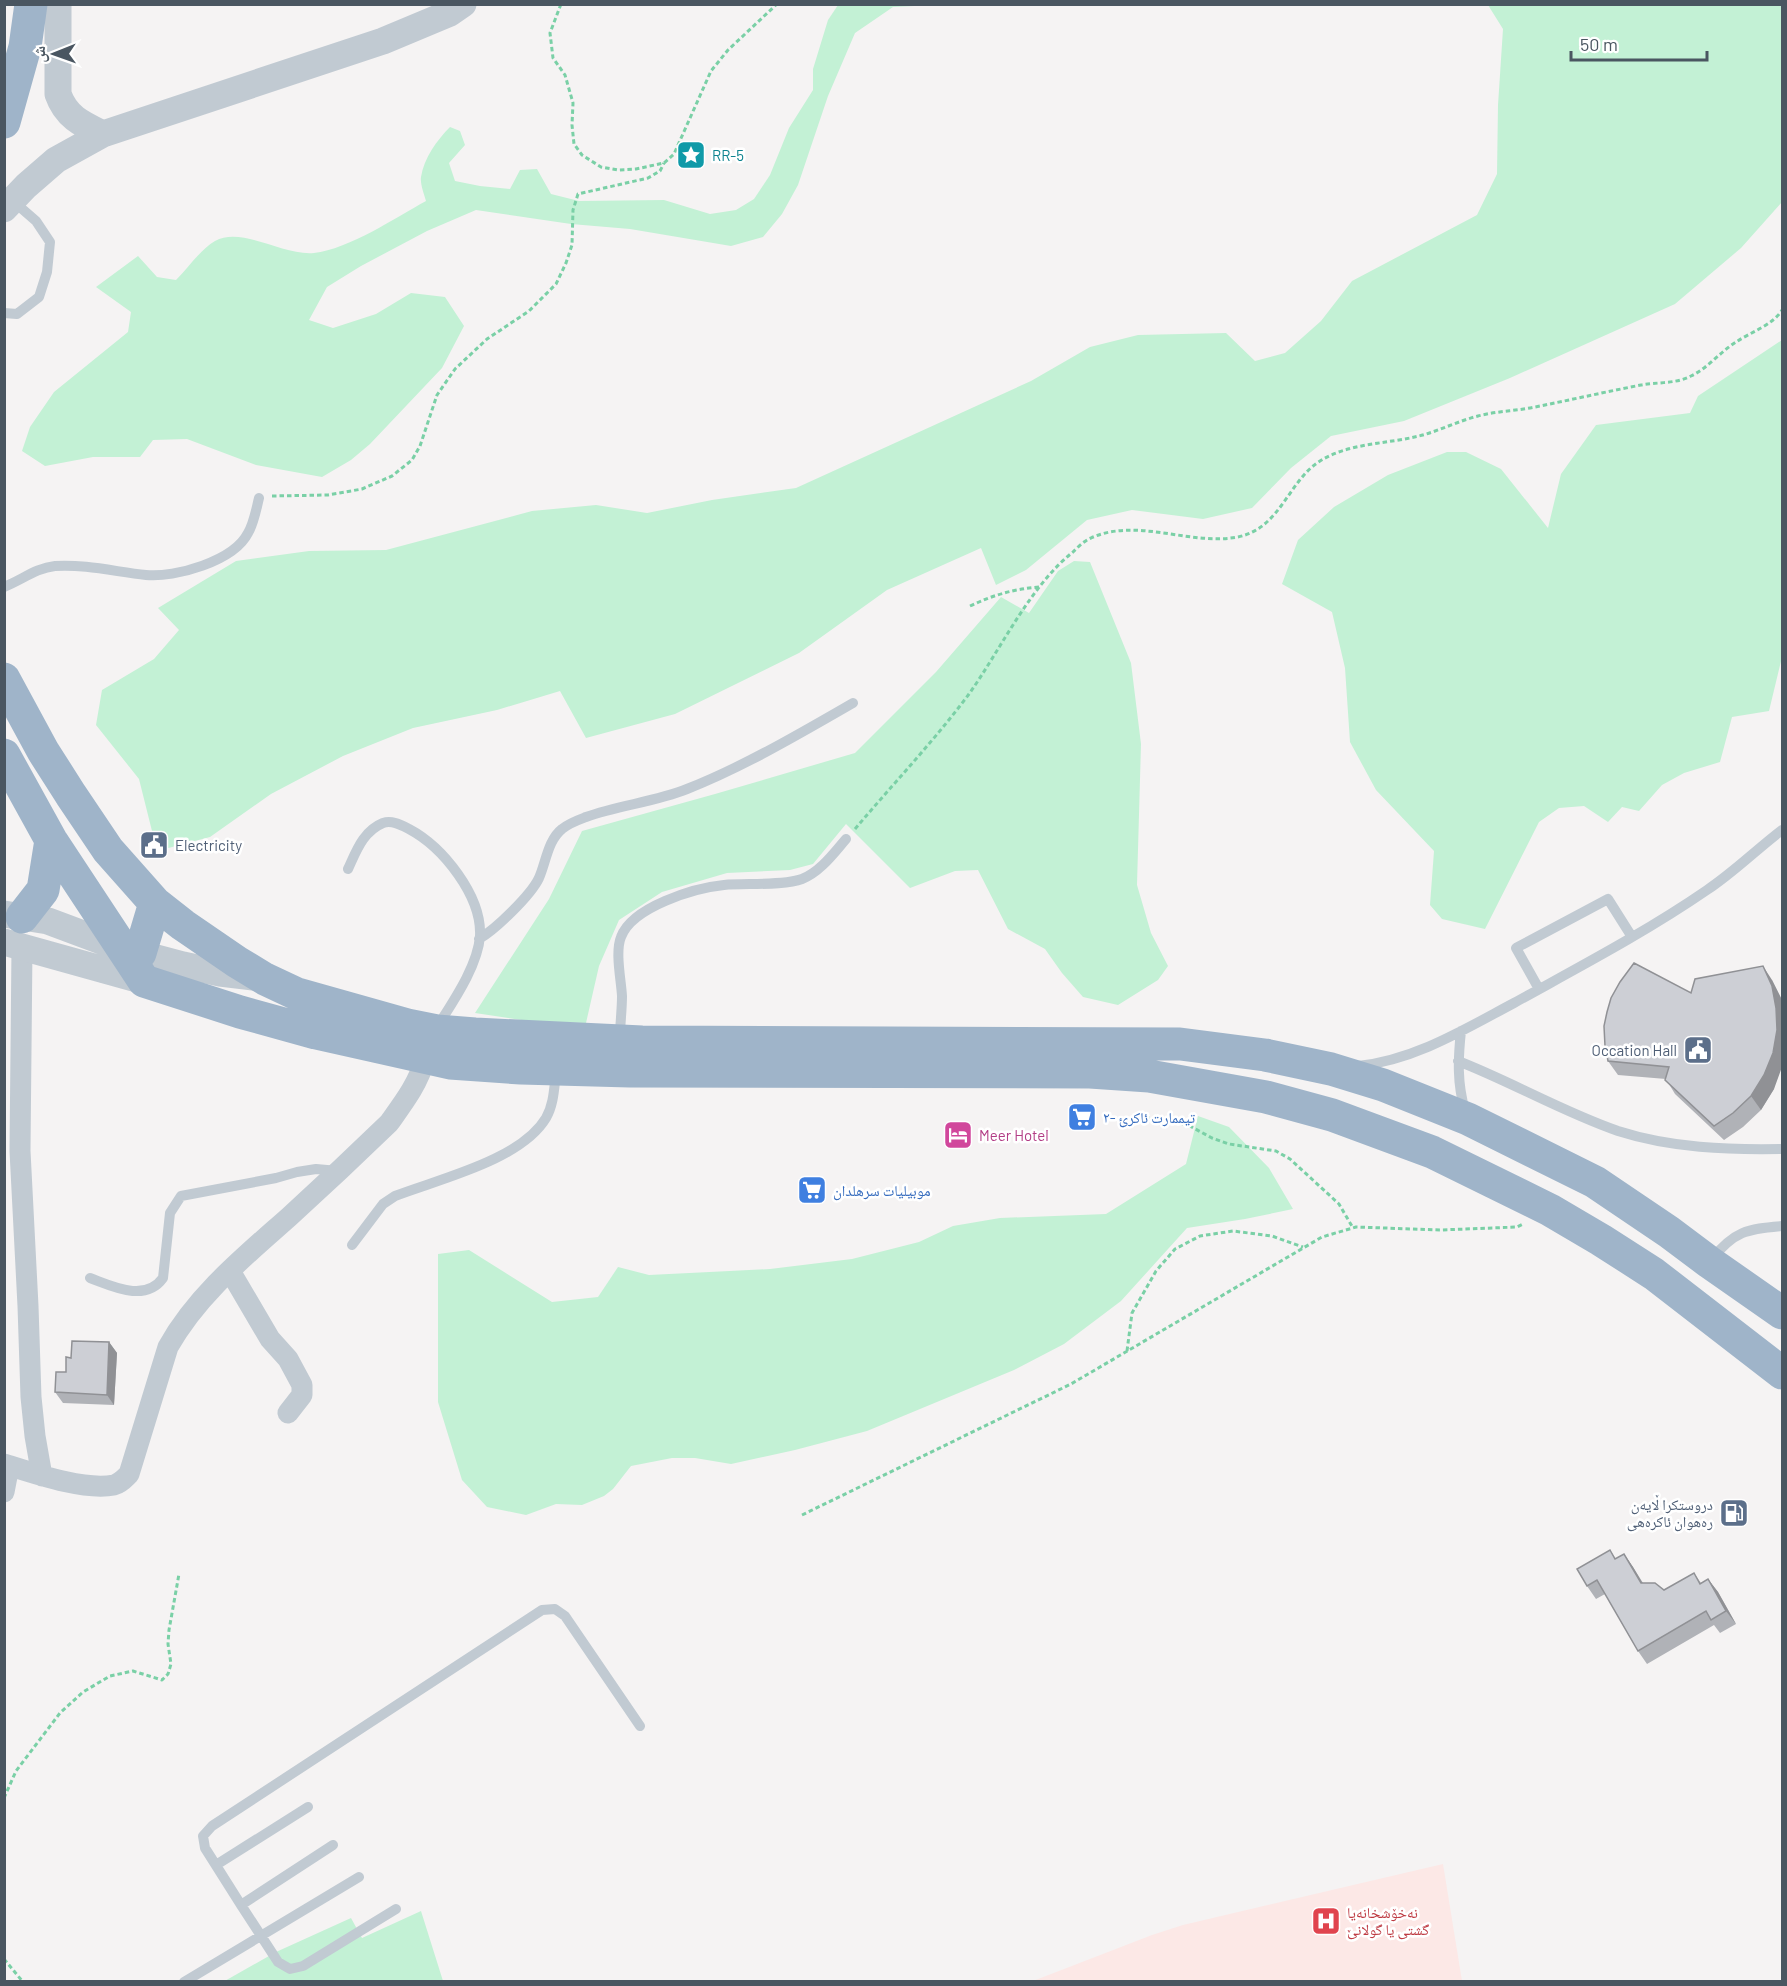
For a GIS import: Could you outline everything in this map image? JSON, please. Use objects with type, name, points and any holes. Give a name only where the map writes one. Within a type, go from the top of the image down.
[{"type":"highway","points":[[4,122],[25,47],[31,4]]},
{"type":"highway","points":[[4,679],[70,795],[108,850],[155,903],[192,932],[265,979],[297,994],[347,1009],[430,1044],[450,1063],[630,1071],[1038,1071],[1149,1076],[1266,1097],[1332,1115],[1432,1152],[1550,1210],[1654,1274],[1782,1373]]},
{"type":"highway","points":[[4,755],[51,840],[136,961],[316,1033],[430,1044],[475,1034],[620,1041],[1180,1044],[1265,1055],[1331,1069],[1383,1085],[1468,1119],[1595,1182],[1782,1312]]},
{"type":"highway","points":[[13,930],[44,890],[51,840]]},
{"type":"highway","points":[[136,961],[155,903]]},
{"type":"street","points":[[58,4],[56,83],[58,94],[62,105],[72,117],[103,134]]},
{"type":"street","points":[[8,205],[56,160],[103,134],[383,41],[450,13],[463,4]]},
{"type":"street","points":[[13,930],[48,921],[136,961]]},
{"type":"street","points":[[13,930],[136,961],[265,979]]},
{"type":"street","points":[[13,930],[12,1153],[28,1306],[34,1436],[42,1476]]},
{"type":"street","points":[[4,1492],[7,1465],[42,1476],[99,1485],[114,1485],[129,1474],[168,1347],[193,1309],[230,1271],[389,1123],[410,1095],[421,1074],[430,1044]]},
{"type":"street","points":[[230,1271],[270,1339],[288,1359],[302,1385],[302,1395],[288,1413]]},
{"type":"lane","points":[[4,313],[17,314],[39,297],[47,272],[50,242],[36,221],[8,205]]},
{"type":"lane","points":[[4,587],[34,572],[54,566],[116,570],[148,575],[162,575],[196,568],[235,549],[248,534],[259,498]]},
{"type":"lane","points":[[479,939],[493,931],[538,881],[552,841],[562,829],[574,821],[608,809],[668,796],[689,788],[763,752],[853,703]]},
{"type":"lane","points":[[348,869],[361,841],[373,829],[385,822],[397,824],[419,835],[447,860],[476,906],[480,927],[473,960],[456,998],[430,1044]]},
{"type":"lane","points":[[1331,1069],[1392,1060],[1426,1048],[1461,1031],[1632,937],[1710,888],[1782,830]]},
{"type":"lane","points":[[620,1041],[622,1000],[618,950],[620,938],[625,929],[646,910],[677,897],[722,885],[799,880],[812,874],[846,839]]},
{"type":"lane","points":[[1539,989],[1516,948],[1608,898],[1632,937]]},
{"type":"lane","points":[[1461,1031],[1458,1061],[1459,1090],[1468,1119]]},
{"type":"lane","points":[[1458,1061],[1607,1126],[1660,1142],[1709,1148],[1782,1149]]},
{"type":"lane","points":[[352,1245],[383,1204],[395,1196],[496,1158],[532,1136],[546,1117],[553,1098],[556,1069]]},
{"type":"lane","points":[[90,1278],[127,1292],[141,1291],[158,1285],[163,1278],[170,1214],[174,1204],[181,1196],[297,1172],[316,1169],[338,1171]]},
{"type":"lane","points":[[1709,1262],[1724,1244],[1738,1234],[1753,1229],[1782,1226]]},
{"type":"lane","points":[[396,1909],[296,1969],[283,1967],[216,1865],[203,1842],[203,1836],[212,1826],[542,1611],[555,1609],[565,1616],[640,1726]]},
{"type":"lane","points":[[216,1865],[308,1807]]},
{"type":"lane","points":[[242,1905],[333,1845]]},
{"type":"lane","points":[[187,1980],[359,1877]]},
{"type":"path","points":[[561,4],[550,33],[553,58],[565,75],[573,103],[574,144],[582,155],[602,166],[618,170],[664,163]]},
{"type":"path","points":[[259,498],[284,495],[328,495],[362,489],[392,476],[412,460],[420,446],[437,395],[455,369],[487,339],[529,311],[556,284],[572,245],[573,210],[578,194],[648,178],[660,171],[664,163],[674,154],[711,71],[728,50],[777,4]]},
{"type":"path","points":[[846,839],[968,695],[1039,586],[1062,560],[1089,538],[1113,531],[1217,538],[1240,537],[1266,524],[1319,461],[1343,450],[1419,436],[1499,411],[1531,408],[1570,398],[1690,377],[1735,342],[1770,322],[1782,310]]},
{"type":"path","points":[[970,606],[990,596],[1039,586]]},
{"type":"path","points":[[1145,1117],[1188,1125],[1229,1144],[1276,1150],[1290,1159],[1339,1204],[1353,1228]]},
{"type":"path","points":[[802,1515],[1071,1384],[1322,1237],[1353,1228],[1440,1230],[1516,1227],[1550,1210]]},
{"type":"path","points":[[1126,1351],[1132,1313],[1156,1271],[1175,1249],[1200,1236],[1233,1231],[1272,1236],[1303,1247]]},
{"type":"path","points":[[4,1798],[16,1771],[60,1713],[82,1692],[110,1676],[133,1671],[162,1680],[168,1674],[171,1664],[168,1644],[169,1630],[179,1574]]},
{"type":"path","points":[[4,1959],[23,1982]]},
{"type":"shaded area","name":"نەخۆشخانەیا گشتی یا گولانێ","points":[[1443,1864],[1462,1981],[1033,1981],[1183,1925]]},
{"type":"green space","points":[[838,5],[936,5],[893,7],[855,33],[828,96],[798,185],[782,214],[763,237],[731,246],[630,229],[571,224],[476,210],[427,231],[361,266],[327,287],[309,320],[333,328],[376,314],[411,293],[445,297],[464,326],[442,368],[370,444],[351,460],[322,477],[256,465],[187,439],[153,440],[140,457],[93,457],[45,466],[22,451],[30,427],[54,392],[128,332],[131,312],[96,287],[138,256],[157,277],[176,280],[204,249],[226,237],[250,239],[302,253],[314,253],[342,246],[426,201],[421,183],[425,163],[440,138],[450,127],[460,131],[465,145],[449,163],[455,181],[510,189],[520,170],[537,169],[551,194],[579,201],[664,200],[710,214],[736,210],[754,199],[770,175],[789,128],[813,90],[813,69],[828,20]]},
{"type":"green space","points":[[1488,5],[1782,5],[1782,202],[1741,248],[1675,304],[1510,378],[1404,421],[1331,436],[1291,468],[1252,508],[1203,519],[1132,510],[1087,520],[1026,570],[996,585],[981,548],[887,590],[799,653],[675,714],[586,738],[560,691],[497,710],[413,728],[343,756],[271,794],[210,837],[157,851],[139,779],[96,725],[102,690],[154,659],[179,630],[158,608],[236,561],[309,551],[386,550],[532,511],[596,505],[647,513],[712,500],[796,488],[1031,381],[1090,347],[1138,335],[1226,333],[1255,361],[1285,353],[1321,321],[1352,281],[1477,215],[1497,174],[1498,105],[1503,29]]},
{"type":"green space","points":[[1782,340],[1782,657],[1769,711],[1732,717],[1720,762],[1684,773],[1662,785],[1639,811],[1622,807],[1608,822],[1584,806],[1559,808],[1539,822],[1485,929],[1442,919],[1430,905],[1434,851],[1376,790],[1350,742],[1345,668],[1332,612],[1282,584],[1298,540],[1334,507],[1388,475],[1447,452],[1466,452],[1501,469],[1548,528],[1561,474],[1596,425],[1690,413],[1698,396]]},
{"type":"green space","points":[[1074,561],[1090,562],[1131,663],[1141,744],[1137,885],[1151,933],[1168,966],[1158,980],[1118,1005],[1083,997],[1045,949],[1008,929],[978,870],[955,871],[910,888],[846,824],[813,864],[790,870],[727,873],[662,892],[619,920],[599,966],[586,1023],[535,1022],[475,1013],[549,899],[582,831],[855,753],[936,672],[1001,597],[1029,613],[1058,571]]},
{"type":"green space","points":[[1198,1116],[1229,1127],[1269,1168],[1293,1209],[1187,1228],[1121,1301],[1064,1344],[1014,1370],[867,1431],[795,1450],[731,1464],[695,1458],[672,1458],[631,1466],[613,1489],[604,1496],[582,1505],[556,1504],[526,1515],[487,1507],[462,1480],[438,1402],[438,1254],[469,1250],[552,1302],[598,1297],[618,1267],[649,1275],[770,1269],[852,1259],[919,1242],[953,1226],[1000,1218],[1106,1214],[1186,1164]]},
{"type":"green space","points":[[421,1911],[443,1981],[223,1982],[276,1952],[351,1918],[362,1938]]},
{"type":"building","name":"Occation Hall","points":[[1634,963],[1691,993],[1695,979],[1763,966],[1772,986],[1776,1008],[1777,1030],[1773,1053],[1764,1075],[1751,1096],[1733,1113],[1714,1126],[1665,1080],[1669,1067],[1608,1061],[1604,1026],[1607,1012],[1611,998]]},
{"type":"building","points":[[72,1341],[109,1342],[107,1395],[55,1392],[56,1372],[66,1372],[66,1357],[71,1358]]},
{"type":"building","points":[[1610,1550],[1615,1559],[1624,1554],[1641,1583],[1655,1583],[1664,1590],[1694,1573],[1700,1584],[1708,1579],[1726,1611],[1711,1620],[1706,1611],[1638,1651],[1597,1580],[1587,1586],[1577,1569]]},
{"type":"place","name":"RR-5","points":[[691,155]]},
{"type":"place","name":"Electricity","points":[[154,845]]},
{"type":"place","name":"Occation Hall","points":[[1698,1050]]},
{"type":"place","name":"تيممارت ئاكرئ -٢","points":[[1082,1117]]},
{"type":"place","name":"Meer Hotel","points":[[958,1135]]},
{"type":"place","name":"موبيليات سرهلدان","points":[[812,1190]]},
{"type":"place","name":"دروستكرا ڵایەن رەهوان ئاكرەهی","points":[[1734,1513]]},
{"type":"place","name":"نەخۆشخانەیا گشتی یا گولانێ","points":[[1326,1921]]}]
